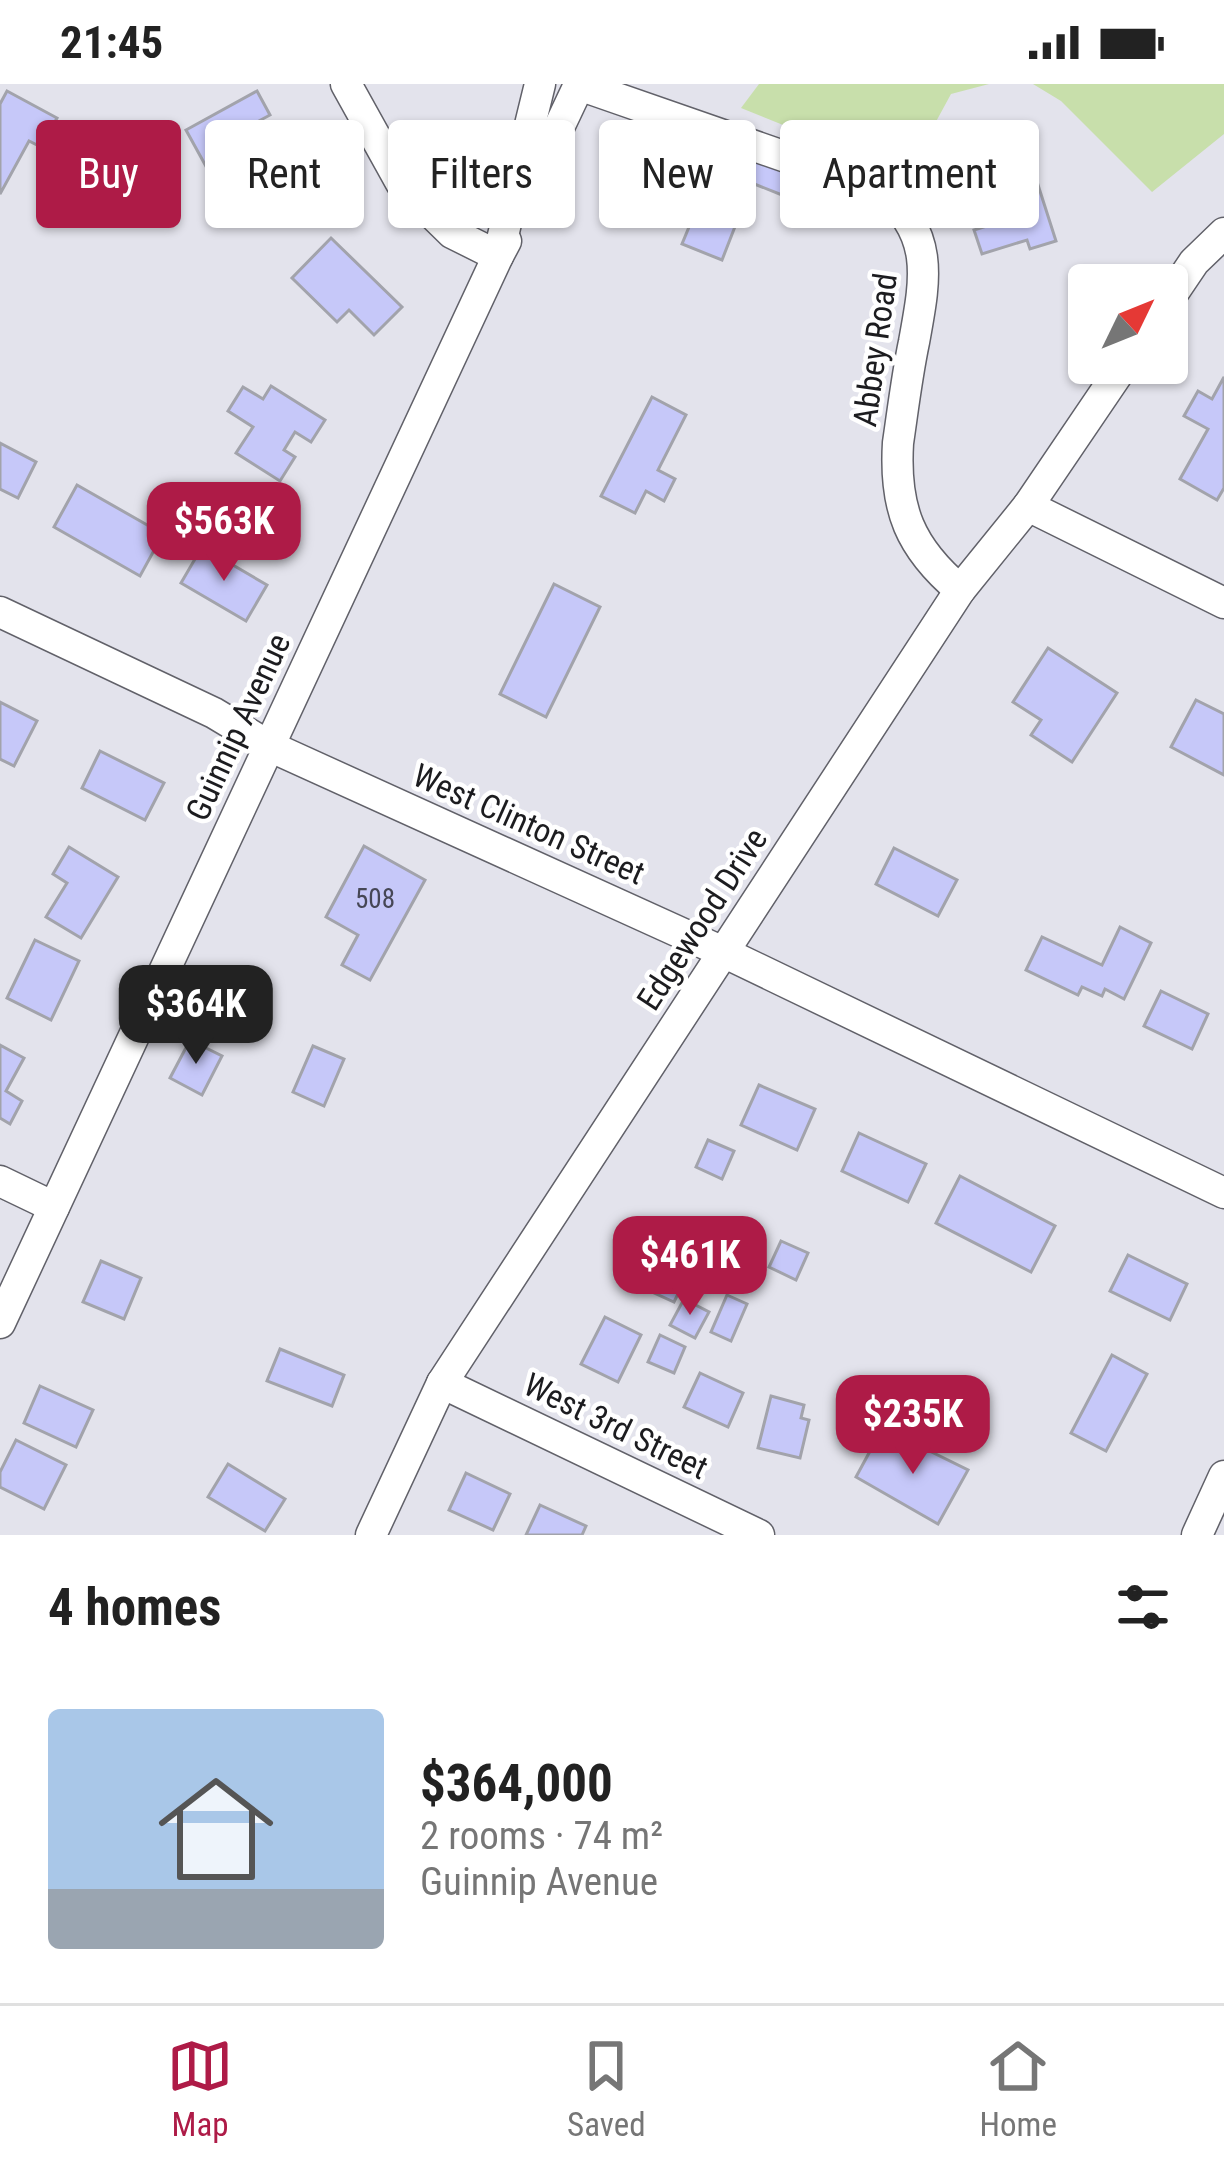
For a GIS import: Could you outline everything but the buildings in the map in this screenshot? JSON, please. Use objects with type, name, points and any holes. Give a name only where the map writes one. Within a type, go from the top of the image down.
[{"type":"street","points":[[346,84],[401,183],[452,233],[498,256]]},
{"type":"street","name":"Guinnip Avenue","points":[[0,1323],[498,256],[540,84]]},
{"type":"street","name":"Abbey Road","points":[[498,256],[579,86],[881,190],[911,221],[926,266],[898,443],[896,470],[902,506],[930,564],[960,590]]},
{"type":"street","points":[[1188,271],[1224,233]]},
{"type":"street","name":"Edgewood Drive","points":[[371,1535],[442,1383],[960,590],[1028,506],[1111,384]]},
{"type":"street","points":[[1028,506],[1224,603]]},
{"type":"street","name":"West Clinton Street","points":[[0,612],[214,713],[269,746],[723,952],[1224,1193]]},
{"type":"street","points":[[0,1181],[54,1207]]},
{"type":"street","name":"West 3rd Street","points":[[442,1383],[759,1535]]},
{"type":"street","points":[[1197,1535],[1224,1476]]},
{"type":"green space","points":[[759,84],[989,84],[951,94],[937,120],[780,120],[780,124],[741,108]]},
{"type":"green space","points":[[1033,84],[1224,84],[1224,134],[1152,192],[1061,101]]}]
